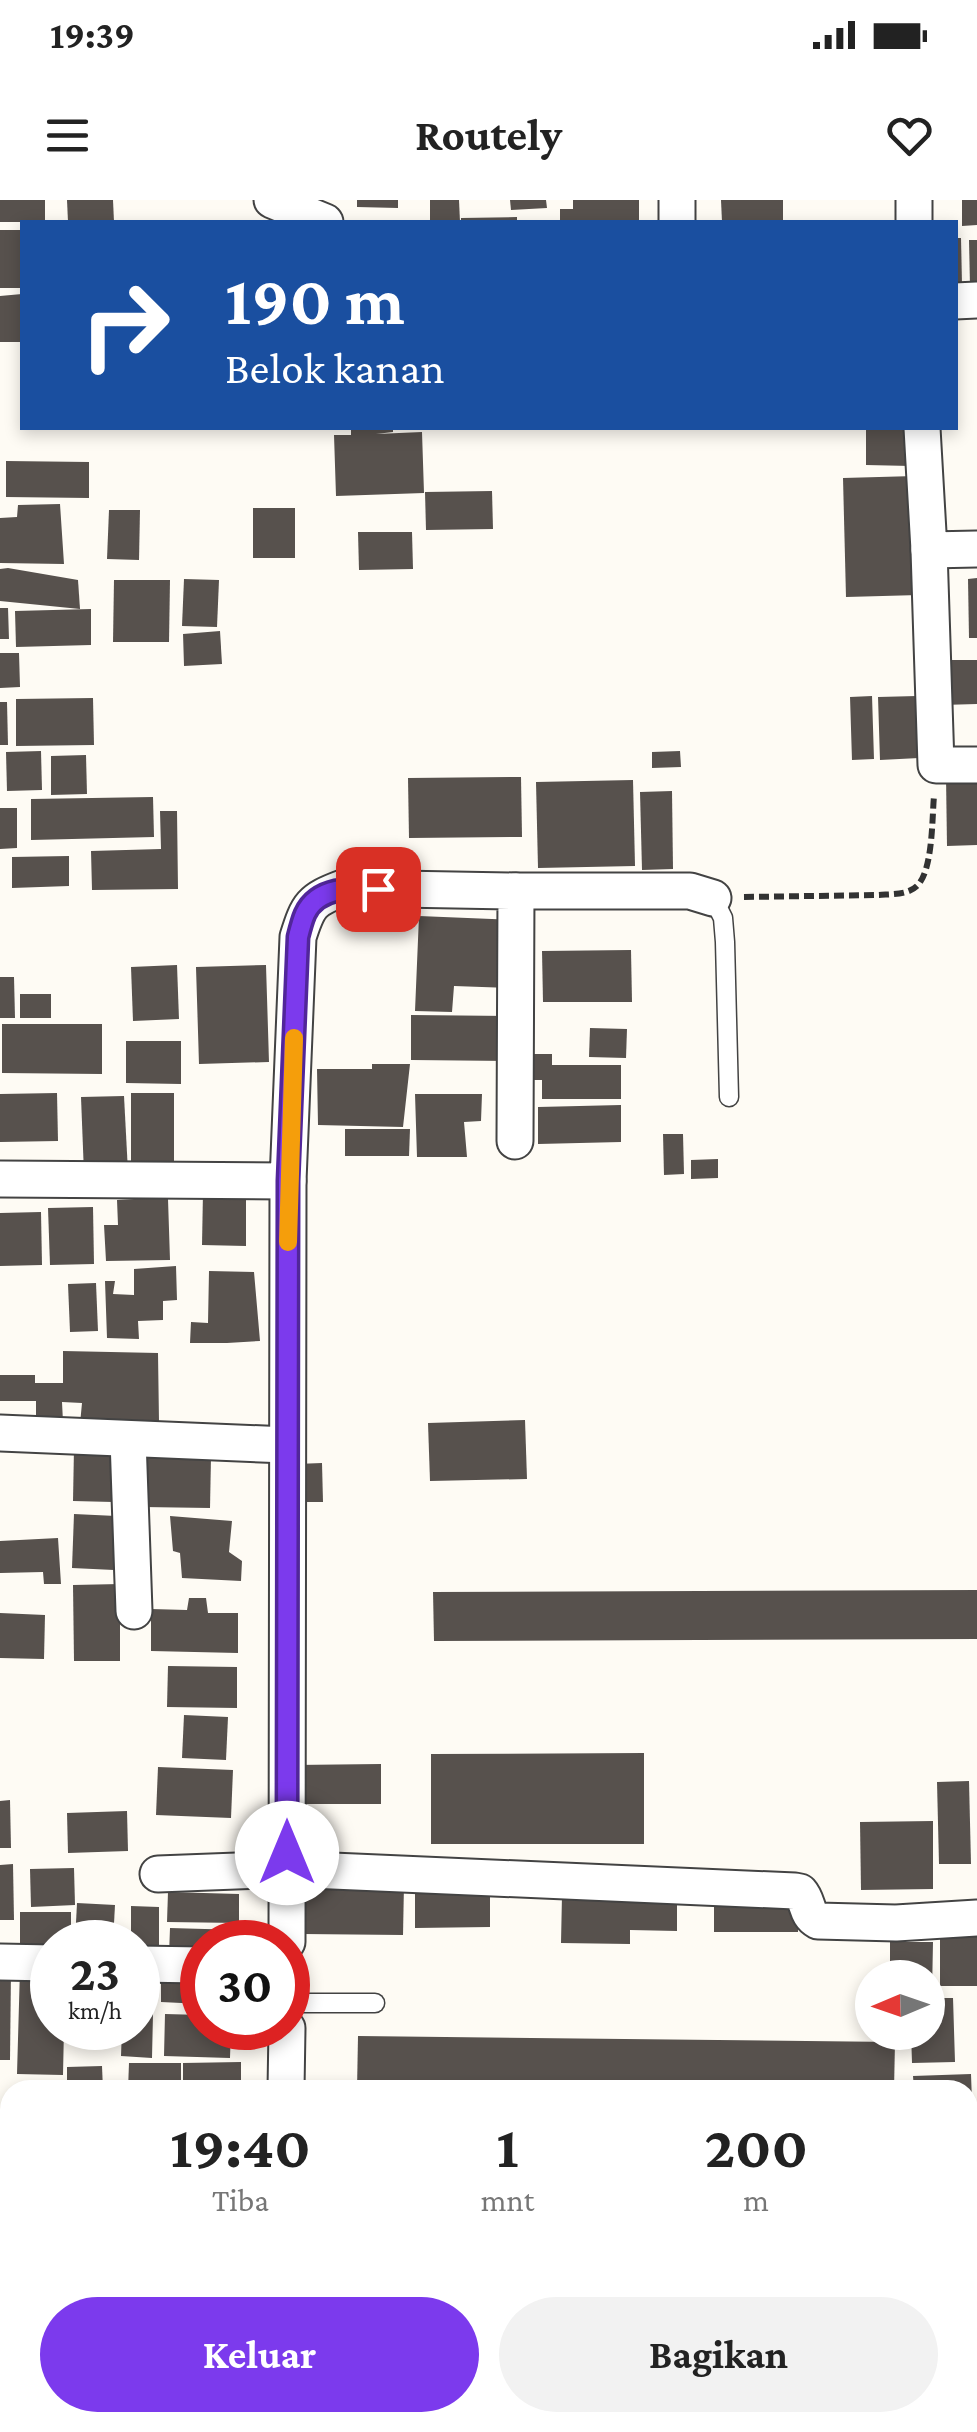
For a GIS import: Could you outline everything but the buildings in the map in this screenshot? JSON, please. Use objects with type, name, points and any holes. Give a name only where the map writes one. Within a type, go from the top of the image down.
[{"type":"street","points":[[272,200],[321,220]]},
{"type":"street","points":[[922,430],[936,765],[977,765]]},
{"type":"street","points":[[929,550],[977,549]]},
{"type":"street","points":[[286,1920],[288,1181],[298,937],[307,909],[324,895],[344,888],[690,891],[713,898]]},
{"type":"street","points":[[515,1141],[516,891]]},
{"type":"street","points":[[0,1179],[288,1181]]},
{"type":"street","points":[[0,1432],[287,1445]]},
{"type":"street","points":[[128,1439],[134,1611]]},
{"type":"street","points":[[158,1874],[287,1869],[795,1891],[804,1896],[807,1911],[818,1921],[896,1923],[977,1918]]},
{"type":"street","points":[[0,1962],[30,1963]]},
{"type":"street","points":[[286,2050],[286,2080]]},
{"type":"lane","points":[[713,898],[723,918],[725,942],[729,1096]]},
{"type":"lane","points":[[310,2002],[375,2003]]},
{"type":"path","points":[[713,898],[879,895],[910,890],[924,872],[929,851],[936,765]]},
{"type":"slow traffic","points":[[288,1242],[294,1038]]},
{"type":"route","points":[[287,1853],[288,1181],[298,937],[307,909],[324,895],[344,888],[378,889]]}]
